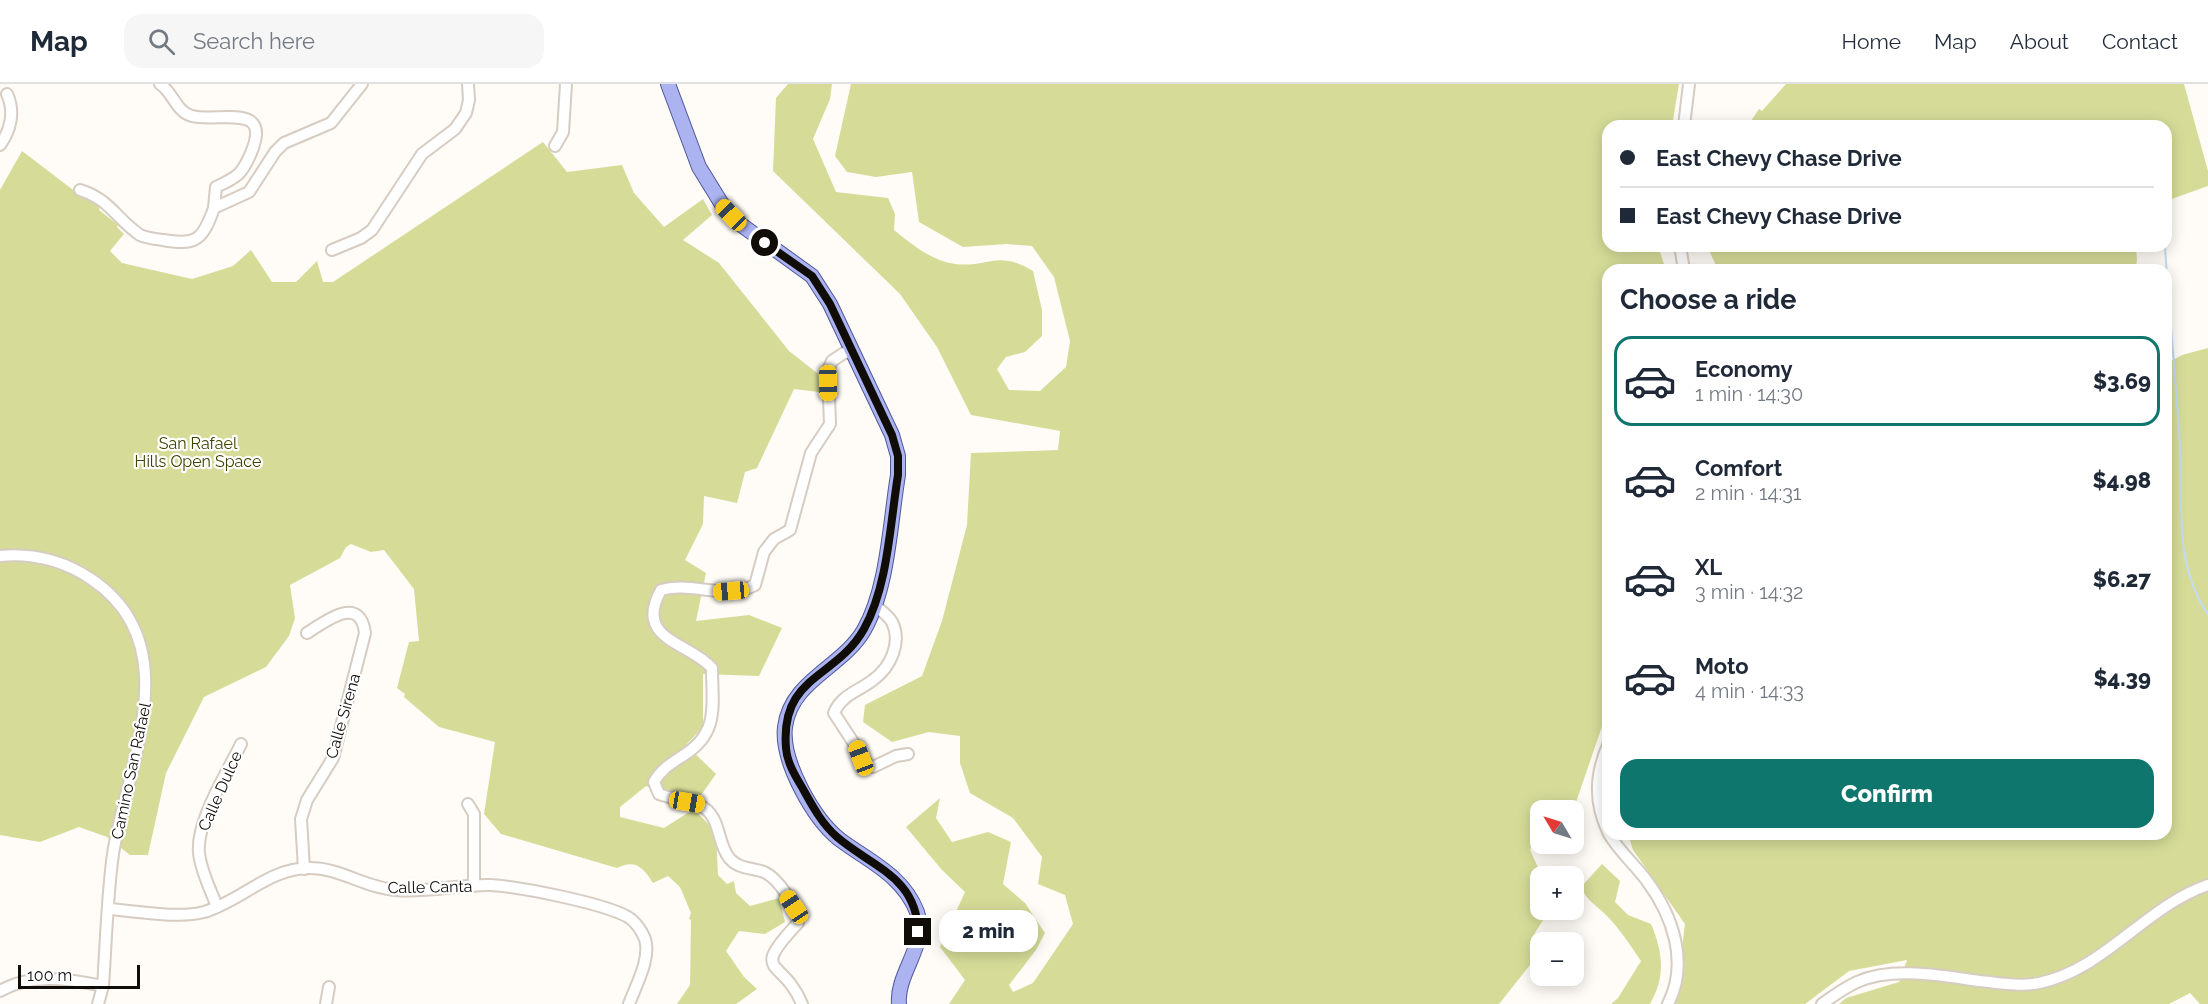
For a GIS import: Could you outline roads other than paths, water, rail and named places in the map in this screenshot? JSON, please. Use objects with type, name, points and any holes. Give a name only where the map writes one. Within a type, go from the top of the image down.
[{"type":"main road","points":[[668,84],[699,167],[723,206],[740,224],[812,276],[830,304],[885,419],[898,456],[898,475],[875,605],[856,642],[800,691],[790,708],[785,728],[786,751],[791,769],[824,824],[837,838],[897,879],[918,915],[916,944],[900,983],[899,1004]]},
{"type":"street","points":[[80,190],[104,200],[142,236],[179,243],[196,241],[203,234],[214,208],[216,187],[240,175],[256,140],[257,130],[252,123],[241,117],[193,116],[182,111],[170,92],[160,84]]},
{"type":"street","points":[[214,208],[249,192],[280,148],[291,138],[314,132],[331,123],[362,84]]},
{"type":"street","points":[[332,250],[362,238],[372,230],[422,154],[455,129],[466,113],[469,100],[468,84]]},
{"type":"street","points":[[555,146],[563,132],[566,84]]},
{"type":"street","points":[[1685,120],[1689,84]]},
{"type":"street","points":[[0,145],[11,121],[12,105],[7,94]]},
{"type":"street","points":[[801,1004],[772,964],[771,954],[798,923],[799,914],[779,885],[765,872],[746,868],[730,859],[719,828],[709,813],[699,805],[659,794],[654,782],[660,771],[706,737],[713,717],[712,668],[704,658],[670,642],[658,630],[653,617],[654,602],[661,590],[673,586],[715,592],[747,590],[755,585],[764,552],[774,539],[790,530],[812,453],[830,424],[828,370],[832,361],[844,353],[852,352]]},
{"type":"street","name":"Camino San Rafael","points":[[0,556],[28,555],[42,558],[63,564],[87,576],[116,601],[131,624],[146,666],[146,696],[113,855],[103,986],[98,1004]]},
{"type":"street","points":[[875,605],[891,621],[897,642],[893,653],[874,680],[844,698],[834,713],[868,765],[873,767],[896,756],[908,754]]},
{"type":"street","name":"Calle Sirena","points":[[304,868],[301,819],[307,800],[333,758],[365,633],[363,620],[357,615],[348,613],[333,616],[307,633]]},
{"type":"street","name":"Calle Dulce","points":[[217,907],[199,855],[199,840],[204,821],[241,744]]},
{"type":"street","points":[[1602,762],[1598,773],[1597,788],[1598,806],[1602,816]]},
{"type":"street","points":[[468,804],[474,814],[474,886]]},
{"type":"street","points":[[1614,840],[1657,895],[1672,928],[1678,962],[1677,979],[1668,1004]]},
{"type":"street","name":"Calle Canta","points":[[109,909],[166,913],[202,912],[217,907],[266,879],[304,868],[326,870],[370,886],[397,891],[474,886],[519,888],[606,909],[630,918],[645,938],[647,952],[629,1004]]},
{"type":"street","points":[[1822,1004],[1859,981],[1878,977],[1916,974],[2011,984],[2036,984],[2062,978],[2173,903],[2208,885]]},
{"type":"street","points":[[0,991],[18,983],[41,980],[68,979],[103,986]]},
{"type":"street","points":[[326,1004],[329,987]]},
{"type":"waterway","points":[[2165,252],[2166,264]]},
{"type":"waterway","points":[[2172,340],[2180,447],[2182,533],[2189,575],[2208,615]]},
{"type":"park label","name":"San Rafael Hills Open Space","points":[[198,452]]}]
